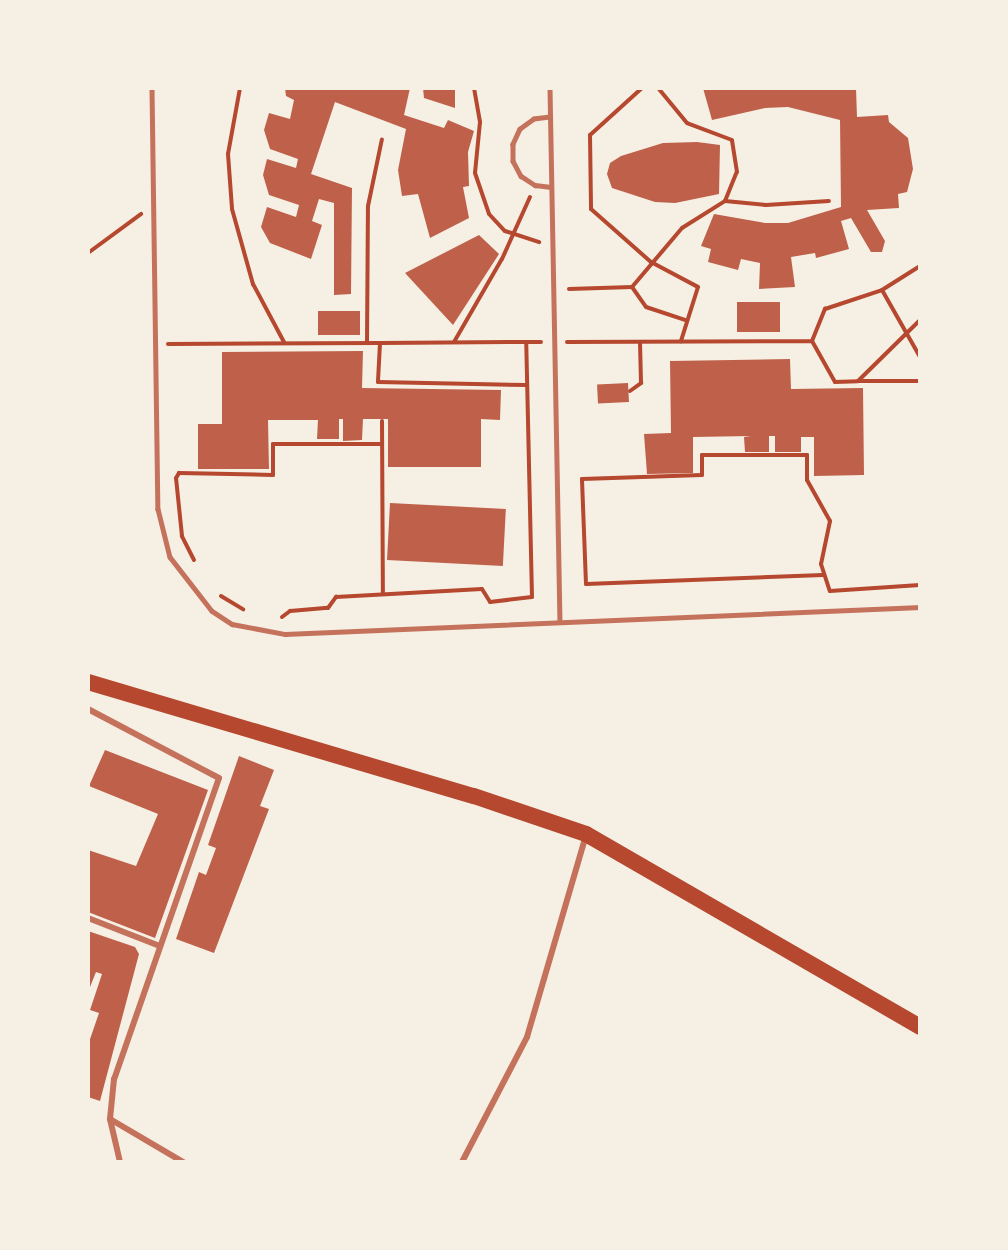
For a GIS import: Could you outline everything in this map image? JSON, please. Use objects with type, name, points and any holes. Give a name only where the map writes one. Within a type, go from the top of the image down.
[{"type":"highway","points":[[88,682],[474,796],[586,834],[920,1027]]},
{"type":"street","points":[[88,709],[219,778],[114,1078],[110,1119],[120,1161]]},
{"type":"street","points":[[462,1161],[526,1037],[586,834]]},
{"type":"street","points":[[88,918],[160,946]]},
{"type":"street","points":[[110,1119],[183,1161]]},
{"type":"lane","points":[[152,88],[161,526],[170,557],[212,611],[232,624],[285,634],[920,607]]},
{"type":"lane","points":[[550,88],[560,622]]},
{"type":"lane","points":[[550,117],[534,120],[520,129],[513,144],[513,161],[521,176],[535,185],[551,187]]},
{"type":"path","points":[[240,88],[228,154],[232,209],[253,284],[284,342]]},
{"type":"path","points":[[474,88],[480,122],[476,173],[489,214],[515,235],[529,242],[552,243]]},
{"type":"path","points":[[642,88],[590,135],[591,209],[651,262],[698,287],[685,320],[681,341]]},
{"type":"path","points":[[632,287],[682,228],[725,201],[737,172],[732,140],[687,123],[658,88]]},
{"type":"path","points":[[367,343],[368,206],[382,139]]},
{"type":"path","points":[[454,342],[515,235],[535,185]]},
{"type":"path","points":[[725,201],[766,205],[829,201]]},
{"type":"path","points":[[88,253],[133,218],[155,208]]},
{"type":"path","points":[[920,266],[882,290],[825,309],[813,341],[836,382],[920,381]]},
{"type":"path","points":[[553,289],[632,287]]},
{"type":"path","points":[[632,287],[646,307],[685,320]]},
{"type":"path","points":[[882,290],[920,357]]},
{"type":"path","points":[[858,381],[920,320]]},
{"type":"path","points":[[158,344],[813,341]]},
{"type":"path","points":[[272,617],[287,617],[290,611],[328,608],[336,597],[482,589],[490,602],[532,597],[526,342]]},
{"type":"path","points":[[630,391],[641,383],[640,342]]},
{"type":"path","points":[[380,343],[378,382],[526,385]]},
{"type":"path","points":[[382,421],[383,594]]},
{"type":"path","points":[[200,570],[182,536],[176,478],[179,473],[273,475],[273,444],[382,444]]},
{"type":"path","points":[[823,575],[586,584],[582,479],[702,475],[702,455],[807,455],[807,480],[830,521],[821,564],[830,591],[920,585]]},
{"type":"path","points":[[217,593],[251,611]]},
{"type":"building","points":[[285,88],[410,88],[404,115],[444,128],[448,120],[474,131],[468,152],[469,186],[463,187],[469,218],[430,238],[418,194],[402,196],[398,170],[406,129],[335,102],[311,174],[352,188],[351,294],[334,295],[334,203],[319,199],[312,221],[322,225],[311,259],[270,243],[261,227],[267,207],[296,217],[299,205],[269,195],[263,175],[267,159],[296,168],[298,159],[270,149],[264,130],[269,113],[290,119],[294,100],[286,96]]},
{"type":"building","points":[[423,88],[455,88],[455,108],[424,98]]},
{"type":"building","points":[[703,88],[856,88],[857,117],[888,115],[889,122],[908,138],[913,169],[907,192],[898,194],[899,208],[867,210],[885,241],[882,252],[871,252],[851,218],[841,221],[849,249],[816,258],[815,253],[791,257],[795,287],[759,289],[760,263],[741,259],[738,270],[708,262],[711,249],[701,246],[714,214],[765,223],[788,223],[841,207],[840,120],[788,107],[765,108],[712,120]]},
{"type":"building","points":[[697,142],[720,145],[719,194],[675,203],[655,202],[612,188],[607,174],[610,163],[621,156],[663,143]]},
{"type":"building","points":[[479,235],[499,254],[453,325],[405,273]]},
{"type":"building","points":[[737,302],[780,302],[780,332],[737,332]]},
{"type":"building","points":[[318,311],[360,311],[360,335],[318,335]]},
{"type":"building","points":[[363,351],[362,388],[501,390],[500,420],[481,419],[481,467],[388,467],[388,419],[363,419],[362,440],[343,441],[343,419],[339,419],[339,439],[317,439],[318,420],[268,420],[269,469],[198,469],[198,424],[222,424],[222,352]]},
{"type":"building","points":[[790,359],[791,389],[863,388],[864,475],[814,476],[814,437],[801,437],[801,452],[775,452],[775,436],[769,436],[769,452],[745,452],[744,437],[751,436],[693,437],[693,473],[647,474],[644,434],[671,433],[670,361]]},
{"type":"building","points":[[628,383],[629,402],[598,404],[597,385]]},
{"type":"building","points":[[390,503],[506,509],[503,566],[387,560]]},
{"type":"building","points":[[105,750],[208,790],[155,938],[88,912],[88,850],[136,866],[158,814],[89,786]]},
{"type":"building","points":[[239,756],[274,770],[260,806],[269,809],[214,953],[176,939],[199,872],[206,875],[216,848],[208,845]]},
{"type":"building","points":[[88,931],[135,947],[139,954],[100,1101],[88,1097],[88,1045],[99,1013],[90,1010],[102,974],[96,972],[88,992]]}]
